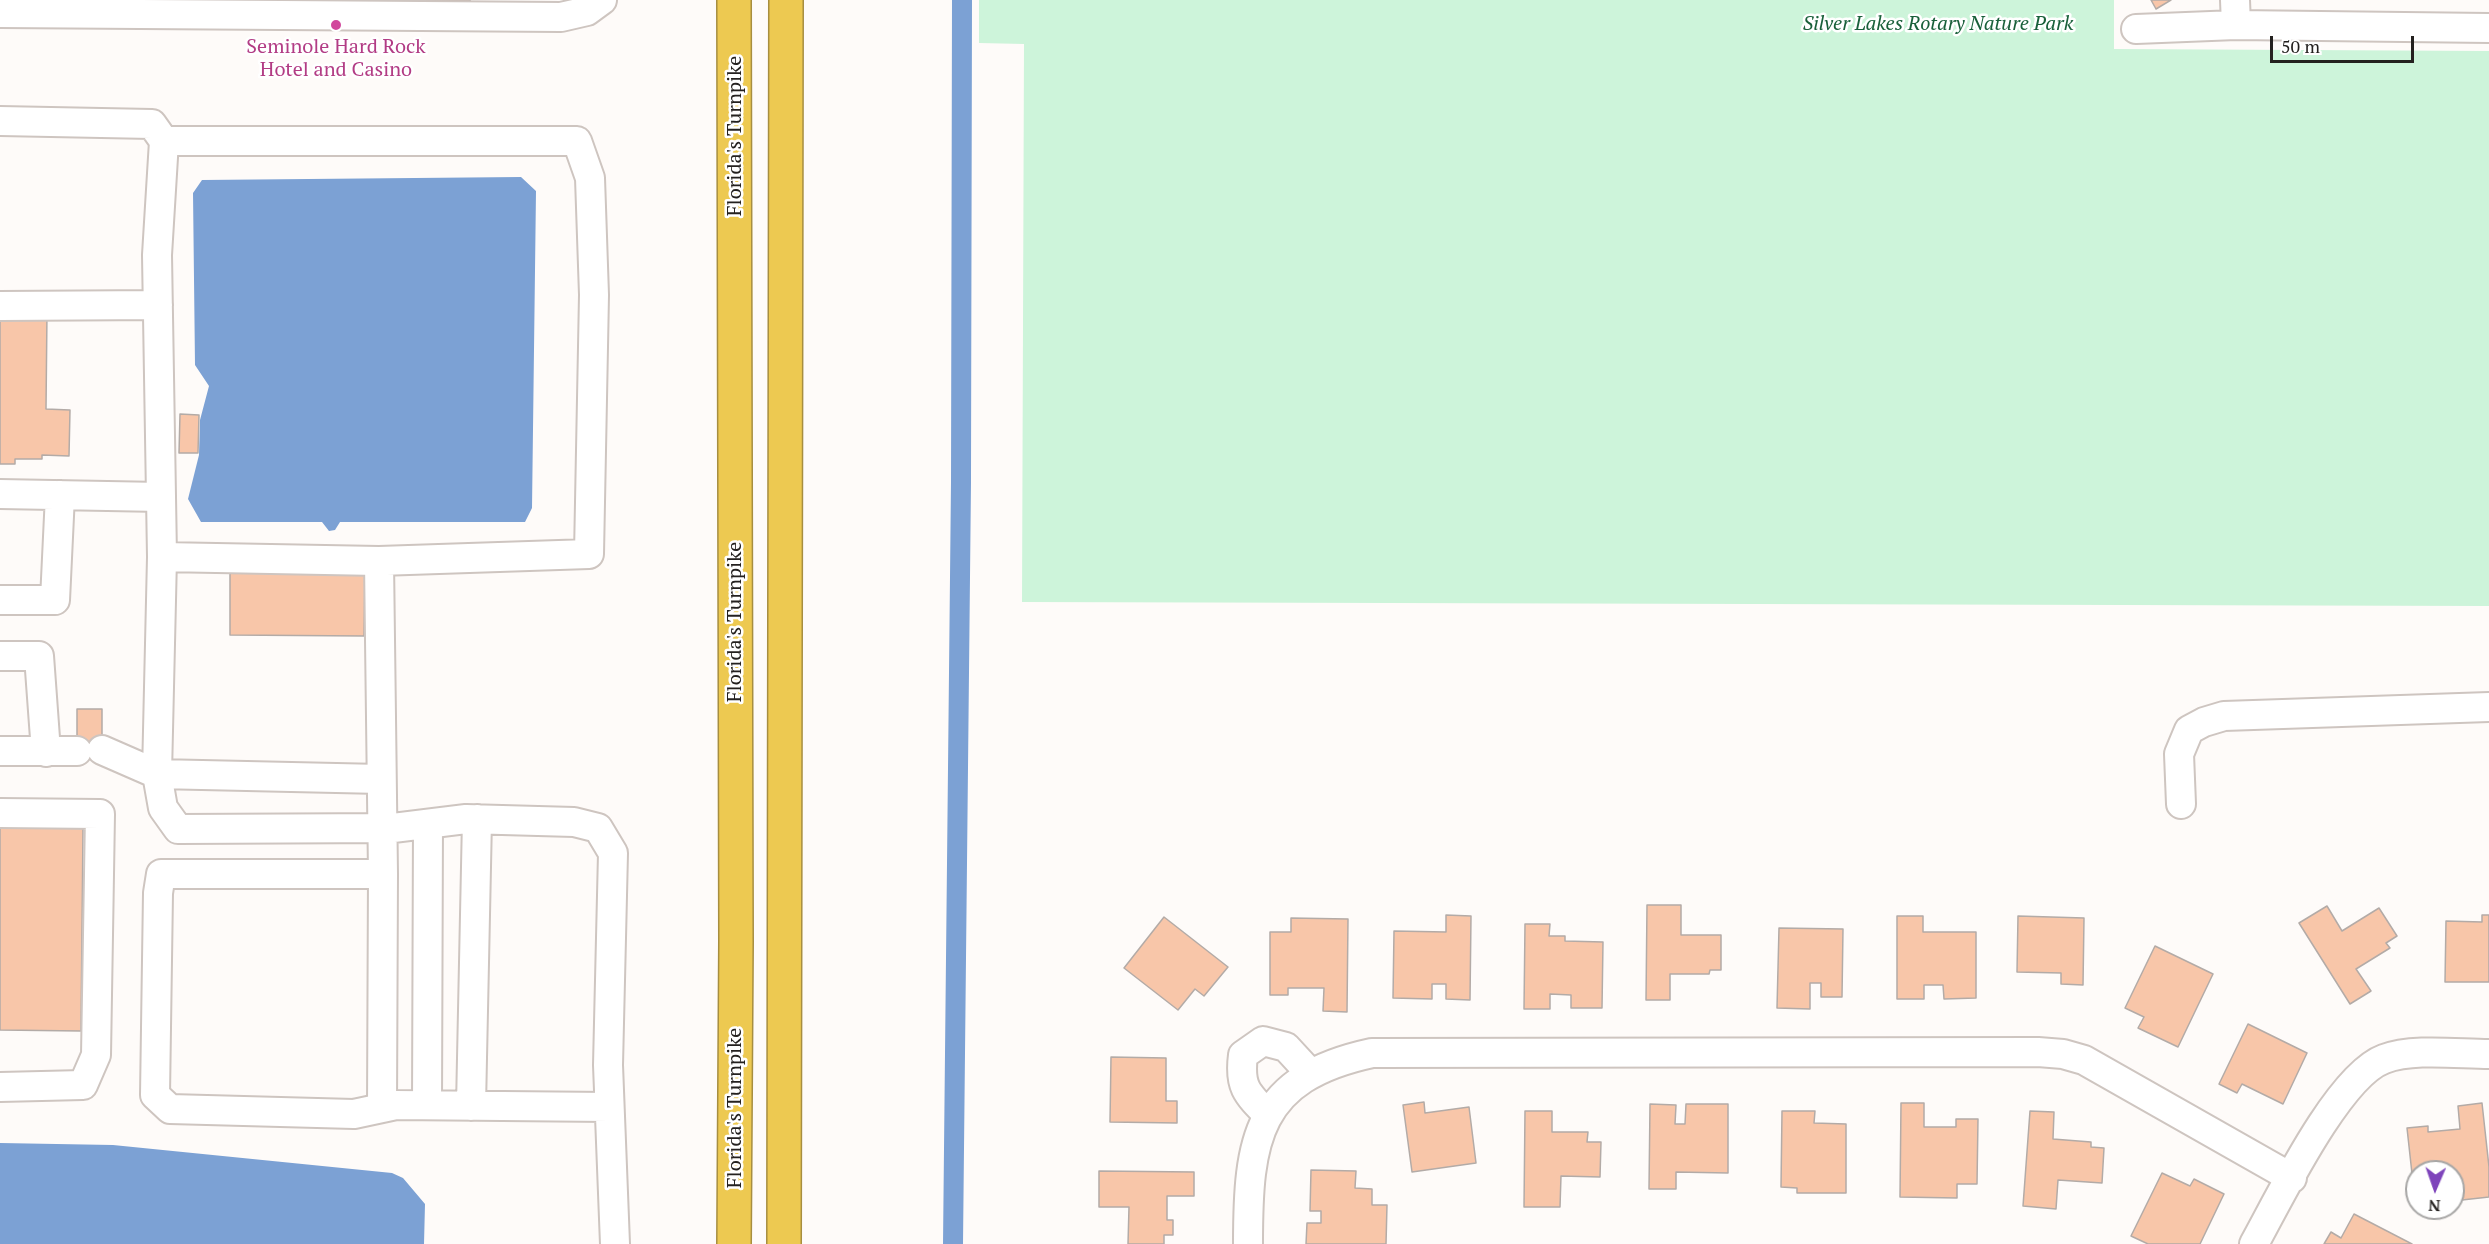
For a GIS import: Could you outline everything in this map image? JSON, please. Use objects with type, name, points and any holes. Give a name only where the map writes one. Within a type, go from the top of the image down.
[{"type":"highway","name":"Florida's Turnpike","points":[[734,0],[736,953],[734,1244]]},
{"type":"highway","points":[[784,1244],[786,0]]},
{"type":"street","points":[[0,13],[561,17],[587,11],[602,0]]},
{"type":"street","points":[[2136,29],[2236,13],[2489,28]]},
{"type":"street","points":[[0,121],[152,124],[164,141],[158,255],[162,557],[157,774],[164,808],[178,829],[382,828],[477,819],[574,822],[598,828],[614,853],[608,1065],[615,1244]]},
{"type":"street","points":[[162,557],[380,561],[589,554],[594,295],[590,178],[577,141],[164,141]]},
{"type":"street","points":[[0,306],[158,305]]},
{"type":"street","points":[[0,494],[160,497]]},
{"type":"street","points":[[0,600],[55,600],[60,495]]},
{"type":"street","points":[[380,561],[383,874],[382,1108]]},
{"type":"street","points":[[0,656],[39,656],[46,752]]},
{"type":"street","points":[[2181,804],[2179,754],[2189,730],[2204,722],[2224,716],[2489,707]]},
{"type":"street","points":[[0,751],[90,750],[157,774],[381,779]]},
{"type":"street","points":[[0,813],[100,814],[96,1055],[83,1085],[0,1087]]},
{"type":"street","points":[[471,1106],[477,819]]},
{"type":"street","points":[[427,1105],[428,824]]},
{"type":"street","points":[[383,874],[161,874],[158,905],[155,1095],[170,1109],[354,1114],[396,1105],[609,1107]]},
{"type":"street","points":[[1268,1115],[1249,1096],[1240,1075],[1243,1055],[1263,1041],[1286,1047],[1310,1073]]},
{"type":"street","points":[[1248,1244],[1248,1189],[1253,1149],[1268,1115],[1290,1089],[1310,1073],[1339,1060],[1372,1053],[2038,1052],[2063,1054],[2084,1060],[2292,1178]]},
{"type":"street","points":[[2254,1244],[2344,1092],[2361,1073],[2383,1059],[2406,1054],[2489,1054]]},
{"type":"green space","name":"Silver Lakes Rotary Nature Park","points":[[979,0],[2114,0],[2114,49],[2489,51],[2489,606],[1022,602],[1024,44],[979,43]]},
{"type":"water","points":[[521,177],[536,191],[532,508],[525,522],[340,522],[335,530],[329,531],[322,522],[201,522],[188,499],[199,455],[200,420],[209,386],[195,365],[193,193],[202,180]]},
{"type":"water","points":[[0,1143],[113,1145],[392,1173],[403,1178],[425,1204],[424,1244],[0,1244]]},
{"type":"building","points":[[281,0],[470,0],[471,7]]},
{"type":"building","points":[[2151,0],[2171,0],[2156,9]]},
{"type":"building","points":[[0,312],[47,312],[46,409],[70,410],[69,456],[42,455],[42,459],[15,459],[15,464],[0,464]]},
{"type":"building","points":[[180,414],[199,415],[198,453],[179,453]]},
{"type":"building","points":[[230,570],[365,571],[364,636],[230,635]]},
{"type":"building","points":[[77,709],[102,709],[102,758],[77,758]]},
{"type":"building","points":[[0,828],[83,828],[81,1031],[0,1030]]},
{"type":"building","points":[[1647,905],[1681,905],[1681,935],[1721,935],[1721,970],[1710,970],[1709,974],[1670,974],[1670,1000],[1646,1000]]},
{"type":"building","points":[[2327,906],[2342,931],[2379,908],[2397,936],[2386,943],[2390,948],[2356,969],[2371,991],[2350,1004],[2299,923]]},
{"type":"building","points":[[1446,915],[1471,916],[1470,1000],[1446,999],[1446,984],[1432,984],[1432,999],[1393,998],[1394,931],[1446,932]]},
{"type":"building","points":[[2482,915],[2489,915],[2489,982],[2445,982],[2446,921],[2482,922]]},
{"type":"building","points":[[1897,916],[1923,916],[1923,932],[1976,932],[1976,998],[1944,999],[1943,985],[1924,985],[1924,999],[1897,999]]},
{"type":"building","points":[[2018,916],[2084,918],[2083,985],[2061,984],[2061,973],[2017,972]]},
{"type":"building","points":[[1164,917],[1228,967],[1204,996],[1195,989],[1178,1010],[1124,968]]},
{"type":"building","points":[[1291,918],[1348,919],[1347,1012],[1323,1011],[1324,988],[1288,988],[1288,995],[1270,995],[1270,932],[1291,932]]},
{"type":"building","points":[[1525,924],[1550,924],[1549,936],[1565,936],[1565,941],[1603,942],[1602,1008],[1571,1008],[1571,995],[1550,994],[1550,1009],[1524,1009]]},
{"type":"building","points":[[1779,928],[1843,929],[1842,997],[1821,997],[1821,983],[1810,983],[1810,1009],[1777,1008]]},
{"type":"building","points":[[2155,946],[2213,974],[2178,1047],[2138,1028],[2144,1017],[2125,1008]]},
{"type":"building","points":[[2248,1024],[2307,1053],[2283,1104],[2242,1084],[2237,1093],[2219,1084]]},
{"type":"building","points":[[1111,1057],[1166,1058],[1166,1101],[1177,1101],[1177,1123],[1110,1122]]},
{"type":"building","points":[[1424,1102],[1425,1113],[1469,1107],[1476,1163],[1412,1172],[1403,1105]]},
{"type":"building","points":[[1901,1103],[1924,1103],[1924,1127],[1956,1127],[1956,1119],[1978,1119],[1977,1184],[1957,1184],[1957,1198],[1900,1197]]},
{"type":"building","points":[[2482,1103],[2489,1167],[2489,1197],[2465,1200],[2465,1160],[2410,1160],[2407,1128],[2428,1126],[2428,1132],[2460,1129],[2458,1106]]},
{"type":"building","points":[[1650,1104],[1676,1105],[1675,1124],[1685,1124],[1686,1104],[1728,1104],[1728,1173],[1676,1172],[1676,1189],[1649,1189]]},
{"type":"building","points":[[1525,1111],[1552,1111],[1552,1132],[1588,1132],[1587,1142],[1601,1142],[1600,1177],[1561,1176],[1560,1207],[1524,1207]]},
{"type":"building","points":[[1782,1111],[1815,1111],[1814,1123],[1846,1124],[1846,1193],[1797,1193],[1797,1188],[1781,1187]]},
{"type":"building","points":[[2030,1111],[2054,1112],[2053,1139],[2091,1142],[2091,1147],[2104,1148],[2102,1183],[2058,1180],[2056,1209],[2023,1206]]},
{"type":"building","points":[[1311,1170],[1356,1171],[1355,1188],[1372,1189],[1372,1205],[1387,1205],[1386,1244],[1306,1244],[1307,1223],[1321,1223],[1321,1211],[1310,1211]]},
{"type":"building","points":[[1099,1171],[1194,1172],[1194,1196],[1167,1196],[1167,1220],[1173,1220],[1173,1235],[1164,1235],[1164,1244],[1128,1244],[1129,1207],[1099,1207]]},
{"type":"building","points":[[2162,1173],[2190,1186],[2194,1179],[2224,1194],[2200,1244],[2148,1244],[2131,1236]]},
{"type":"building","points":[[2354,1214],[2412,1244],[2324,1244],[2331,1232],[2341,1238]]},
{"type":"waterway","points":[[953,1244],[961,482],[962,0]]},
{"type":"place","name":"Seminole Hard Rock Hotel and Casino","points":[[336,25]]}]
